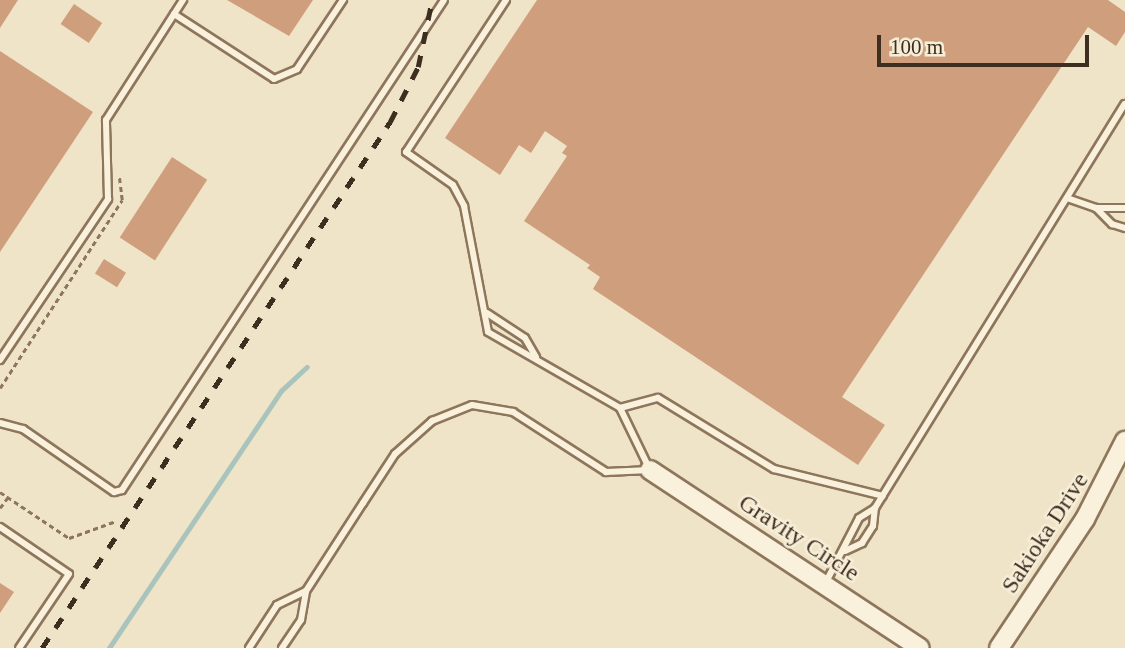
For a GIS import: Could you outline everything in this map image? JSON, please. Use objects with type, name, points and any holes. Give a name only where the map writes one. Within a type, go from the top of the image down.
[{"type":"street","name":"Sakioka Drive","points":[[999,648],[1085,519],[1125,441]]},
{"type":"street","name":"Gravity Circle","points":[[650,470],[920,648]]},
{"type":"lane","points":[[0,360],[108,199],[106,120],[183,0]]},
{"type":"lane","points":[[174,14],[274,79],[297,69],[343,0]]},
{"type":"lane","points":[[0,424],[23,429],[114,492],[122,489],[444,0]]},
{"type":"lane","points":[[282,648],[301,620],[306,591],[396,454],[432,421],[472,405],[513,412],[606,472],[650,470],[621,408],[536,357],[520,354],[488,331],[487,313],[464,206],[453,185],[406,152],[506,0]]},
{"type":"lane","points":[[824,584],[845,551],[848,534],[859,518],[875,508],[883,496],[1125,104]]},
{"type":"lane","points":[[1067,198],[1097,208],[1125,208]]},
{"type":"lane","points":[[1097,208],[1112,223],[1125,228]]},
{"type":"lane","points":[[487,313],[525,338],[536,357]]},
{"type":"lane","points":[[621,408],[658,398],[774,469],[883,496]]},
{"type":"lane","points":[[845,551],[862,543],[873,526],[875,508]]},
{"type":"lane","points":[[0,527],[69,574],[19,648]]},
{"type":"lane","points":[[249,648],[277,606],[306,591]]},
{"type":"path","points":[[0,492],[69,538],[116,521]]},
{"type":"path","points":[[0,508],[8,497]]},
{"type":"building","points":[[0,0],[18,0],[0,28]]},
{"type":"building","points":[[227,0],[313,0],[289,36]]},
{"type":"building","points":[[537,0],[1108,0],[1125,12],[1125,32],[1116,46],[1088,27],[842,397],[885,425],[858,465],[593,289],[600,277],[587,268],[590,265],[524,221],[567,156],[562,153],[567,146],[545,131],[531,153],[519,145],[500,175],[445,138]]},
{"type":"building","points":[[74,4],[102,23],[89,43],[61,24]]},
{"type":"building","points":[[0,51],[93,112],[0,252]]},
{"type":"building","points":[[172,157],[207,180],[155,260],[120,238]]},
{"type":"building","points":[[104,259],[126,273],[117,287],[95,273]]},
{"type":"building","points":[[0,583],[14,592],[0,613]]},
{"type":"waterway","points":[[109,648],[281,391],[307,367]]},
{"type":"railway","points":[[42,648],[390,122],[418,67],[432,0]]}]
